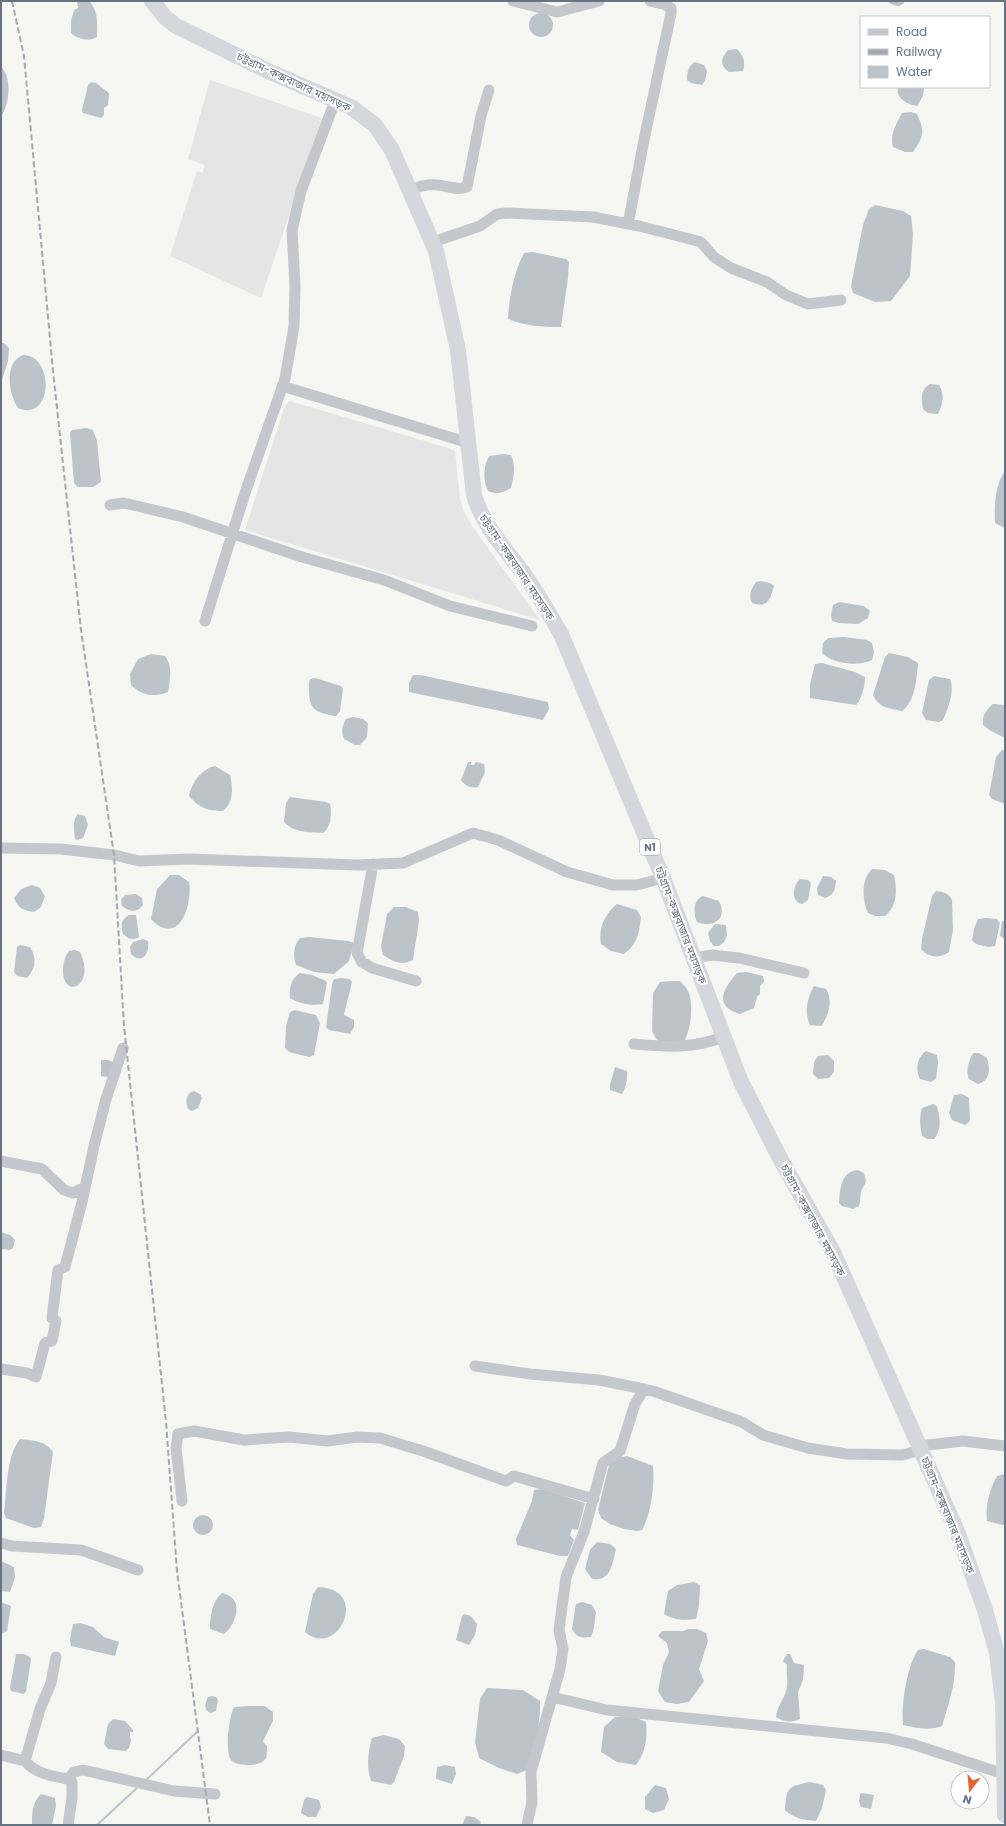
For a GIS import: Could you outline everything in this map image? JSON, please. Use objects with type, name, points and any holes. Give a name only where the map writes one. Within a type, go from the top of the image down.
[{"type":"highway","name":"চট্টগ্রাম-কক্সবাজার মহাসড়ক","points":[[152,1],[165,17],[176,26],[270,72],[351,107],[375,125],[392,150],[436,251],[458,350],[474,495],[479,511],[491,532],[545,605],[561,634],[663,878],[741,1082],[772,1142],[833,1252],[957,1531],[985,1610],[997,1653],[1003,1702],[1005,1815]]},
{"type":"street","points":[[513,1],[557,12],[599,1]]},
{"type":"street","points":[[628,224],[644,140],[672,13],[671,8],[664,4],[650,1]]},
{"type":"street","points":[[410,190],[421,185],[438,185],[461,189],[467,187],[481,116],[489,90]]},
{"type":"street","points":[[205,621],[232,534],[282,386],[294,326],[295,286],[292,230],[301,190],[335,101]]},
{"type":"street","points":[[433,242],[480,226],[497,214],[506,213],[593,217],[700,242],[714,257],[731,268],[766,282],[786,295],[808,304],[841,300]]},
{"type":"street","points":[[282,386],[469,443]]},
{"type":"street","points":[[110,505],[124,503],[183,518],[384,580],[450,606],[532,626]]},
{"type":"street","points":[[1,848],[61,848],[114,855],[139,861],[189,859],[373,864],[403,863],[473,833],[498,840],[567,872],[613,885],[637,885],[663,878]]},
{"type":"street","points":[[373,864],[357,953],[362,962],[372,968],[416,981]]},
{"type":"street","points":[[694,958],[712,955],[739,958],[804,973]]},
{"type":"street","points":[[634,1044],[668,1047],[693,1046],[724,1037]]},
{"type":"street","points":[[1,1369],[27,1373],[36,1377],[45,1343],[52,1341],[56,1321],[52,1318],[58,1270],[65,1266],[106,1099],[123,1048]]},
{"type":"street","points":[[1,1161],[42,1169],[64,1190],[73,1193],[85,1187]]},
{"type":"street","points":[[475,1366],[530,1374],[599,1380],[653,1391],[742,1422],[763,1435],[808,1448],[847,1454],[902,1455],[920,1448],[963,1441],[1005,1446]]},
{"type":"street","points":[[527,1825],[532,1802],[531,1772],[560,1669],[563,1649],[559,1630],[566,1578],[584,1532],[603,1463],[620,1451],[635,1404],[644,1389]]},
{"type":"street","points":[[182,1502],[176,1448],[178,1434],[194,1431],[244,1440],[290,1437],[328,1441],[357,1437],[380,1438],[423,1451],[506,1481],[514,1476],[594,1499]]},
{"type":"street","points":[[1,1543],[12,1546],[81,1550],[138,1570]]},
{"type":"street","points":[[25,1761],[38,1715],[51,1683],[56,1657]]},
{"type":"street","points":[[552,1697],[607,1710],[732,1724],[814,1730],[886,1738],[912,1744],[1004,1774]]},
{"type":"street","points":[[1,1754],[25,1761],[30,1768],[45,1774],[68,1779],[72,1782],[73,1789],[68,1825]]},
{"type":"street","points":[[68,1779],[74,1772],[83,1770],[174,1791],[215,1794]]},
{"type":"shaded area","points":[[210,80],[322,118],[261,298],[170,256],[197,171],[202,173],[205,165],[188,159]]},
{"type":"shaded area","points":[[290,401],[455,451],[460,500],[464,512],[472,526],[540,620],[245,530],[285,405]]},
{"type":"water","points":[[77,1],[90,2],[95,10],[97,19],[97,37],[94,39],[84,39],[71,33],[71,21],[74,10],[78,8]]},
{"type":"water","points":[[887,1],[905,1],[903,4],[897,6]]},
{"type":"water","points":[[541,13],[549,17],[553,25],[549,33],[541,37],[533,33],[529,25],[533,17]]},
{"type":"water","points":[[737,49],[743,59],[743,71],[729,72],[724,67],[722,59],[728,50]]},
{"type":"water","points":[[695,62],[704,65],[707,71],[705,81],[702,85],[691,83],[687,80],[688,70]]},
{"type":"water","points":[[1,67],[5,71],[7,77],[8,98],[1,116]]},
{"type":"water","points":[[91,82],[96,83],[109,93],[108,105],[104,108],[104,115],[101,118],[83,113],[82,110],[88,85]]},
{"type":"water","points":[[898,88],[924,88],[923,96],[917,106],[909,104],[900,98]]},
{"type":"water","points":[[911,112],[917,114],[922,133],[913,152],[905,152],[893,147],[892,138],[894,129],[902,113]]},
{"type":"water","points":[[875,205],[903,211],[911,216],[913,234],[910,276],[891,301],[875,302],[853,293],[851,286],[863,225],[869,209]]},
{"type":"water","points":[[533,252],[566,259],[569,262],[561,327],[534,326],[508,319],[511,293],[517,268],[524,253]]},
{"type":"water","points":[[1,343],[4,343],[9,348],[8,361],[1,383]]},
{"type":"water","points":[[23,355],[33,358],[41,365],[45,376],[46,387],[43,398],[38,406],[30,410],[18,408],[10,388],[10,372],[17,359]]},
{"type":"water","points":[[930,384],[939,385],[942,392],[942,403],[938,414],[928,413],[923,409],[923,392],[924,389]]},
{"type":"water","points":[[86,428],[93,430],[97,441],[101,482],[93,487],[77,487],[74,483],[70,433],[72,430]]},
{"type":"water","points":[[503,454],[511,455],[514,463],[514,475],[511,488],[500,493],[488,491],[484,474],[487,460],[489,456]]},
{"type":"water","points":[[1005,471],[1005,528],[995,523],[995,503],[997,489]]},
{"type":"water","points":[[761,581],[770,583],[774,586],[770,599],[765,604],[752,603],[750,597],[751,590],[756,582]]},
{"type":"water","points":[[839,602],[864,606],[870,611],[868,618],[858,624],[832,621],[831,615],[833,605]]},
{"type":"water","points":[[844,637],[867,640],[872,643],[874,652],[872,660],[853,664],[832,660],[822,653],[823,643],[828,638]]},
{"type":"water","points":[[889,653],[908,657],[918,663],[913,696],[902,711],[881,705],[873,695],[885,657]]},
{"type":"water","points":[[151,654],[165,656],[168,660],[170,668],[170,682],[168,692],[163,694],[153,695],[143,693],[131,685],[130,674],[138,659]]},
{"type":"water","points":[[822,663],[855,672],[865,677],[863,692],[856,705],[810,698],[810,684],[815,664]]},
{"type":"water","points":[[413,675],[420,675],[548,702],[549,709],[543,720],[409,692],[409,683]]},
{"type":"water","points":[[934,676],[950,679],[952,689],[949,705],[943,720],[939,722],[926,720],[922,713],[929,680]]},
{"type":"water","points":[[315,678],[341,686],[343,689],[340,711],[336,716],[325,714],[313,707],[309,698],[309,682],[310,679]]},
{"type":"water","points":[[993,704],[1005,705],[1005,738],[983,725],[985,713]]},
{"type":"water","points":[[353,717],[363,719],[368,723],[367,737],[360,745],[355,745],[344,739],[342,734],[342,729],[346,719]]},
{"type":"water","points":[[1002,750],[1005,750],[1005,804],[992,799],[989,795],[996,757]]},
{"type":"water","points":[[468,762],[471,762],[471,765],[474,765],[476,762],[484,764],[485,772],[478,787],[473,788],[464,784],[461,780]]},
{"type":"water","points":[[215,766],[230,775],[231,780],[231,799],[223,811],[204,808],[189,796],[192,786],[201,773]]},
{"type":"water","points":[[290,797],[326,802],[330,804],[330,820],[328,827],[323,833],[297,830],[288,826],[284,822],[286,803]]},
{"type":"water","points":[[78,814],[85,816],[88,825],[83,838],[77,840],[75,839],[74,826],[76,816]]},
{"type":"water","points":[[872,869],[885,870],[894,875],[896,897],[892,907],[885,916],[875,916],[868,913],[866,908],[864,884],[868,873]]},
{"type":"water","points":[[170,875],[179,875],[189,882],[190,892],[189,902],[182,920],[176,926],[169,929],[161,927],[151,919],[157,889]]},
{"type":"water","points":[[823,876],[831,877],[836,881],[834,892],[825,898],[818,895],[817,888]]},
{"type":"water","points":[[800,879],[808,880],[811,883],[808,900],[802,904],[794,897],[794,889]]},
{"type":"water","points":[[32,885],[40,888],[45,896],[41,907],[34,912],[27,911],[22,908],[17,904],[14,898],[21,889]]},
{"type":"water","points":[[936,891],[947,894],[952,900],[953,930],[949,952],[942,956],[931,956],[921,949],[932,896]]},
{"type":"water","points":[[136,894],[142,898],[143,905],[141,908],[133,911],[127,910],[122,906],[121,900],[125,895]]},
{"type":"water","points":[[703,896],[719,901],[722,912],[718,920],[714,923],[703,924],[697,922],[695,907],[697,900]]},
{"type":"water","points":[[617,904],[637,910],[641,917],[637,938],[629,950],[624,954],[611,951],[601,944],[600,938],[603,922],[609,912]]},
{"type":"water","points":[[394,907],[406,907],[418,912],[419,921],[413,960],[405,963],[394,961],[383,955],[381,946],[387,914]]},
{"type":"water","points":[[129,915],[136,915],[139,937],[134,939],[123,934],[122,923]]},
{"type":"water","points":[[978,919],[997,919],[1000,923],[995,946],[988,947],[976,944],[972,940]]},
{"type":"water","points":[[1002,921],[1005,921],[1005,939],[1000,936]]},
{"type":"water","points":[[715,924],[726,925],[727,936],[724,942],[719,946],[714,946],[710,941],[708,933]]},
{"type":"water","points":[[309,937],[349,941],[354,943],[349,961],[334,974],[314,972],[296,965],[294,955],[296,944],[300,938]]},
{"type":"water","points":[[143,939],[148,941],[148,949],[145,956],[139,959],[131,954],[130,947],[133,942]]},
{"type":"water","points":[[20,945],[30,947],[34,955],[34,967],[27,978],[17,976],[14,972],[17,947]]},
{"type":"water","points":[[75,950],[80,952],[84,964],[84,974],[82,981],[77,986],[72,987],[67,984],[64,978],[63,968],[69,951]]},
{"type":"water","points":[[747,972],[763,976],[764,982],[760,986],[760,994],[757,997],[754,1008],[740,1014],[732,1011],[726,1006],[723,1002],[723,996],[728,985],[737,973]]},
{"type":"water","points":[[300,973],[312,975],[326,981],[327,983],[323,1004],[306,1004],[290,998],[291,984],[294,978]]},
{"type":"water","points":[[334,979],[350,979],[352,982],[344,1015],[354,1020],[354,1027],[350,1034],[329,1030],[326,1027],[332,984]]},
{"type":"water","points":[[680,981],[688,991],[691,1002],[690,1024],[684,1041],[661,1042],[656,1039],[652,1031],[653,993],[660,982]]},
{"type":"water","points":[[814,986],[826,989],[830,1003],[828,1013],[821,1026],[810,1025],[807,1016],[808,1000]]},
{"type":"water","points":[[295,1010],[316,1015],[320,1023],[314,1055],[309,1057],[289,1052],[285,1048],[286,1026],[290,1012]]},
{"type":"water","points":[[926,1051],[937,1055],[938,1062],[936,1079],[931,1082],[920,1079],[918,1075],[917,1068],[919,1060]]},
{"type":"water","points":[[973,1053],[979,1053],[987,1058],[989,1066],[987,1077],[978,1084],[969,1079],[967,1072]]},
{"type":"water","points":[[828,1055],[834,1061],[834,1072],[829,1078],[818,1079],[813,1074],[814,1062],[818,1056]]},
{"type":"water","points":[[101,1060],[113,1062],[109,1077],[101,1076]]},
{"type":"water","points":[[615,1067],[627,1071],[625,1088],[622,1094],[610,1090]]},
{"type":"water","points":[[194,1091],[200,1094],[202,1098],[198,1108],[192,1111],[188,1109],[186,1100],[188,1095]]},
{"type":"water","points":[[962,1094],[969,1098],[970,1121],[965,1125],[952,1120],[949,1113],[954,1095]]},
{"type":"water","points":[[933,1104],[937,1106],[939,1128],[934,1139],[927,1139],[922,1136],[920,1122],[921,1112],[922,1108]]},
{"type":"water","points":[[858,1170],[864,1173],[866,1180],[861,1192],[859,1206],[853,1209],[842,1206],[839,1203],[842,1182],[852,1171]]},
{"type":"water","points":[[1,1232],[10,1235],[15,1240],[13,1248],[10,1250],[1,1249]]},
{"type":"water","points":[[20,1439],[43,1443],[53,1452],[44,1518],[41,1527],[34,1528],[6,1518],[4,1513],[10,1464],[15,1446]]},
{"type":"water","points":[[627,1456],[653,1466],[653,1490],[650,1508],[642,1530],[637,1531],[624,1529],[610,1524],[601,1518],[598,1510],[609,1465],[617,1458]]},
{"type":"water","points":[[1005,1474],[1005,1525],[1003,1525],[987,1521],[987,1503],[992,1486],[997,1476]]},
{"type":"water","points":[[543,1489],[585,1503],[578,1530],[572,1529],[570,1535],[574,1540],[568,1556],[560,1556],[517,1545],[516,1539],[532,1501],[534,1490]]},
{"type":"water","points":[[199,1515],[207,1515],[213,1521],[213,1529],[207,1535],[199,1535],[193,1529],[193,1521]]},
{"type":"water","points":[[597,1542],[610,1544],[616,1549],[612,1566],[607,1575],[603,1578],[592,1579],[585,1569],[590,1550]]},
{"type":"water","points":[[1,1561],[14,1567],[15,1577],[10,1592],[1,1591]]},
{"type":"water","points":[[694,1582],[700,1585],[699,1606],[696,1619],[676,1619],[664,1614],[668,1591],[677,1585]]},
{"type":"water","points":[[318,1587],[334,1591],[343,1599],[346,1610],[344,1621],[337,1631],[328,1637],[317,1638],[305,1632],[313,1594]]},
{"type":"water","points":[[222,1593],[231,1597],[235,1601],[236,1606],[235,1617],[231,1627],[224,1634],[210,1629],[211,1614],[214,1605]]},
{"type":"water","points":[[1,1602],[11,1606],[7,1631],[2,1634]]},
{"type":"water","points":[[582,1602],[592,1605],[596,1612],[591,1637],[580,1637],[572,1629],[576,1604]]},
{"type":"water","points":[[464,1614],[471,1616],[477,1624],[475,1635],[469,1645],[456,1640],[462,1616]]},
{"type":"water","points":[[80,1623],[93,1627],[104,1637],[119,1642],[115,1656],[71,1646],[70,1640],[73,1624]]},
{"type":"water","points":[[688,1629],[697,1629],[706,1633],[708,1641],[699,1669],[704,1681],[689,1702],[677,1704],[665,1702],[658,1691],[663,1665],[669,1652],[667,1643],[658,1636],[662,1631],[683,1631]]},
{"type":"water","points":[[924,1649],[950,1657],[955,1662],[953,1686],[949,1702],[942,1726],[937,1728],[927,1729],[903,1725],[904,1697],[908,1675],[918,1650]]},
{"type":"water","points":[[16,1654],[24,1654],[30,1657],[31,1660],[26,1691],[24,1694],[11,1691],[10,1688]]},
{"type":"water","points":[[787,1654],[790,1654],[794,1663],[804,1665],[803,1680],[798,1692],[800,1719],[791,1721],[782,1720],[776,1717],[787,1687],[787,1665],[783,1661]]},
{"type":"water","points":[[487,1688],[523,1690],[540,1701],[538,1727],[527,1770],[517,1774],[499,1768],[479,1758],[475,1742],[480,1699]]},
{"type":"water","points":[[208,1697],[216,1697],[218,1700],[216,1711],[211,1713],[208,1712],[205,1706]]},
{"type":"water","points":[[265,1706],[273,1712],[273,1721],[263,1741],[267,1746],[266,1758],[260,1763],[245,1765],[232,1761],[228,1751],[228,1735],[230,1718],[234,1707]]},
{"type":"water","points":[[615,1717],[634,1717],[646,1722],[647,1734],[645,1745],[642,1756],[636,1765],[617,1762],[601,1752],[604,1727]]},
{"type":"water","points":[[113,1719],[125,1721],[133,1730],[133,1732],[130,1732],[131,1740],[129,1748],[126,1751],[108,1749],[104,1744],[108,1724]]},
{"type":"water","points":[[383,1735],[399,1739],[405,1746],[404,1756],[394,1782],[391,1785],[371,1781],[368,1770],[372,1738]]},
{"type":"water","points":[[445,1765],[455,1767],[456,1774],[452,1784],[436,1779],[437,1767]]},
{"type":"water","points":[[809,1782],[823,1785],[826,1790],[822,1808],[816,1821],[799,1818],[785,1810],[786,1797],[790,1789],[796,1785]]},
{"type":"water","points":[[655,1785],[666,1788],[669,1799],[664,1810],[653,1813],[645,1809],[645,1797]]},
{"type":"water","points":[[41,1794],[55,1798],[56,1806],[52,1825],[32,1825],[32,1812],[34,1805]]},
{"type":"water","points":[[860,1794],[874,1795],[871,1809],[861,1807],[859,1801]]},
{"type":"water","points":[[307,1797],[319,1800],[321,1807],[316,1817],[308,1817],[301,1813],[304,1800]]},
{"type":"water","points":[[466,1816],[474,1817],[481,1822],[480,1825],[462,1825]]},
{"type":"waterway","points":[[145,1781],[198,1731]]},
{"type":"waterway","points":[[97,1825],[139,1786]]},
{"type":"railway","points":[[12,1],[24,56],[53,371],[81,630],[114,855],[124,1026],[166,1422],[177,1571],[210,1825]]}]
